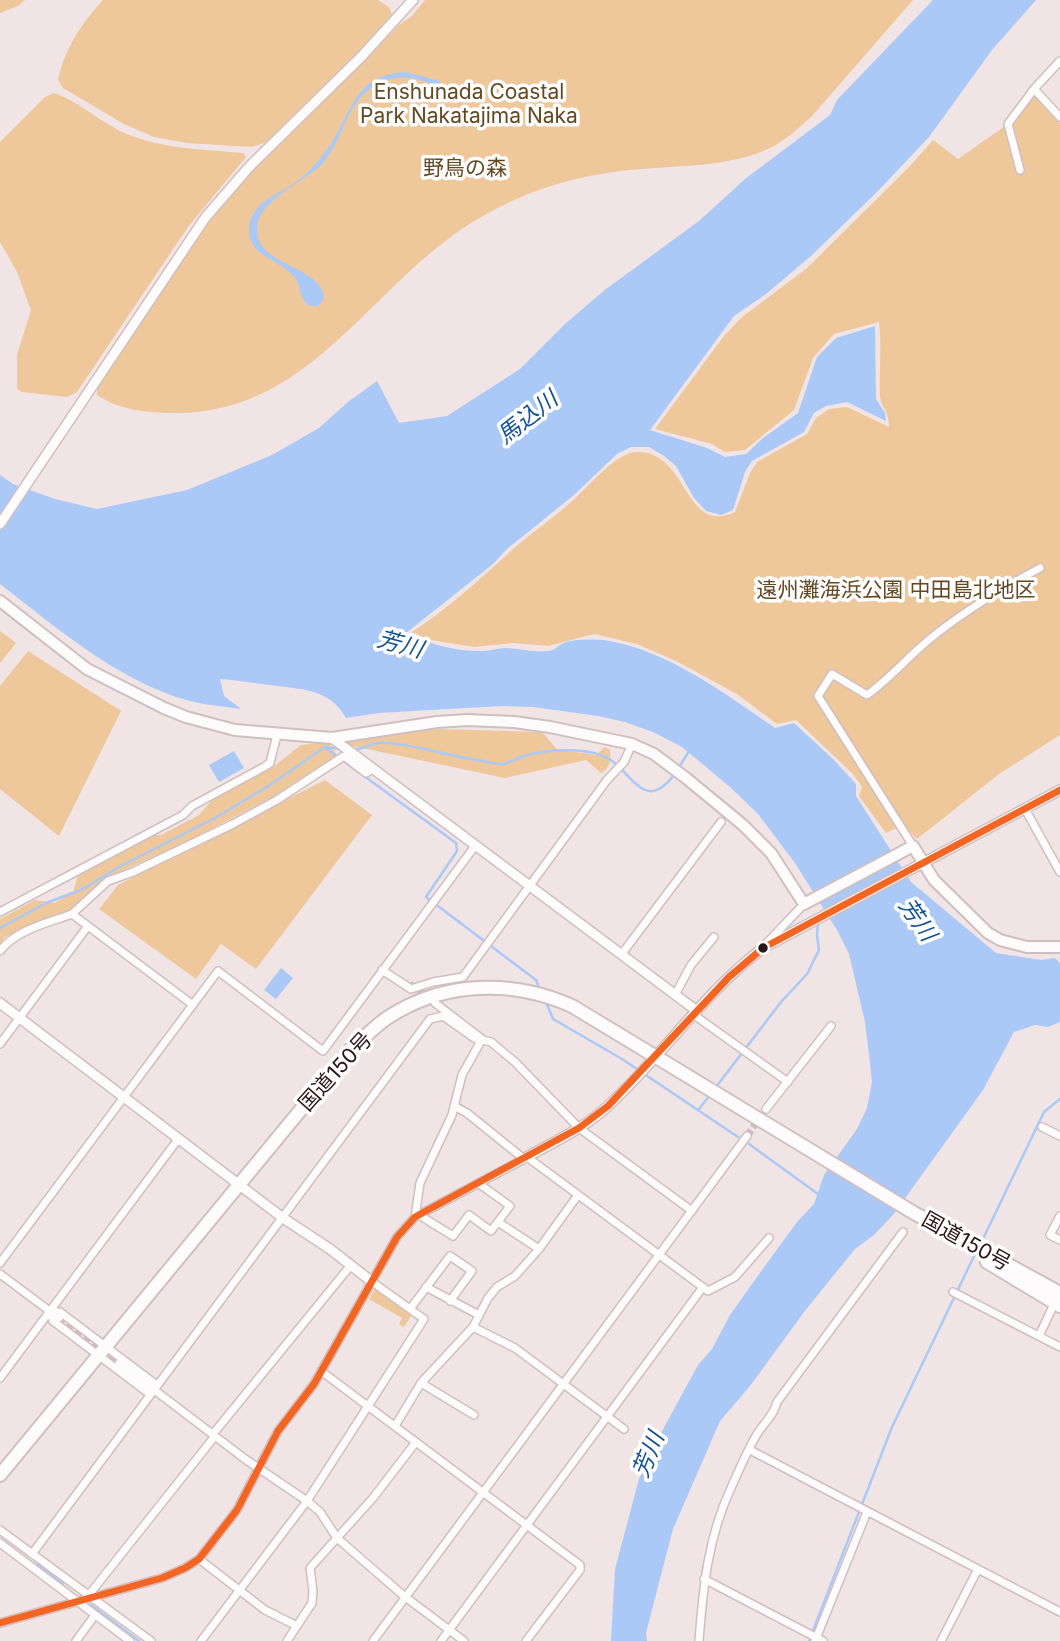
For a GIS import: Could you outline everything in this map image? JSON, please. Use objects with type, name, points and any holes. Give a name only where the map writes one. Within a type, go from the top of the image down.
[{"type":"highway","name":"国道150号","points":[[0,1475],[350,1050],[386,1019],[438,994],[480,987],[514,989],[553,998],[572,1006],[1059,1299]]},
{"type":"main road","points":[[0,601],[80,664],[147,700],[186,717],[235,730],[277,736],[332,738],[467,720],[550,727],[632,744],[654,754],[687,778],[743,825],[771,853],[804,904],[913,846],[921,863],[934,880],[988,933],[1000,940],[1027,947],[1060,947]]},
{"type":"street","points":[[0,524],[195,232],[226,192],[260,155],[368,50],[413,0]]},
{"type":"street","points":[[1020,170],[1008,124],[1034,89],[1060,61]]},
{"type":"street","points":[[1034,89],[1060,117]]},
{"type":"street","points":[[913,846],[818,696],[832,674],[867,695],[886,681],[934,635],[1009,584],[1040,568]]},
{"type":"street","points":[[0,912],[183,815],[192,806],[271,763],[277,736]]},
{"type":"street","points":[[332,738],[788,1082]]},
{"type":"street","points":[[383,968],[411,989],[463,977],[607,780],[624,762],[632,744]]},
{"type":"street","points":[[0,951],[16,936],[72,914],[108,881],[169,856],[233,824],[277,800],[344,756],[366,773],[373,769]]},
{"type":"street","points":[[763,948],[1060,790]]},
{"type":"street","points":[[1025,809],[1060,872]]},
{"type":"street","points":[[621,955],[721,822]]},
{"type":"street","points":[[0,1263],[218,971],[323,1051],[475,846]]},
{"type":"street","points":[[0,1631],[4,1622],[162,1578],[199,1559],[237,1510],[278,1431],[321,1371],[397,1237],[417,1216],[579,1128],[608,1106],[804,904]]},
{"type":"street","points":[[72,914],[193,1005]]},
{"type":"street","points":[[0,1044],[88,926]]},
{"type":"street","points":[[675,995],[691,965],[714,937]]},
{"type":"street","points":[[383,968],[410,984]]},
{"type":"street","points":[[0,1003],[283,1218],[424,1319],[307,1501],[201,1641]]},
{"type":"street","points":[[435,1003],[482,1039]]},
{"type":"street","points":[[32,1554],[430,1019],[443,1016],[474,1038],[491,1042],[515,1062],[579,1128],[692,1211]]},
{"type":"street","points":[[766,1109],[831,1026]]},
{"type":"street","points":[[417,1216],[420,1183],[452,1115],[462,1074],[482,1039]]},
{"type":"street","points":[[454,1106],[708,1291],[735,1277],[769,1238]]},
{"type":"street","points":[[1042,1127],[1060,1136]]},
{"type":"street","points":[[373,1641],[747,1136]]},
{"type":"street","points":[[0,1378],[179,1138]]},
{"type":"street","points":[[417,1216],[453,1236],[469,1215],[491,1231],[510,1206],[478,1182]]},
{"type":"street","points":[[395,1426],[421,1382],[473,1327],[497,1287],[515,1276],[539,1249],[578,1195]]},
{"type":"street","points":[[1060,1216],[1050,1235],[1060,1240]]},
{"type":"street","points":[[498,1222],[539,1249]]},
{"type":"street","points":[[699,1641],[704,1579],[714,1532],[757,1435],[775,1410],[777,1402],[903,1232]]},
{"type":"street","points":[[410,1309],[450,1256],[472,1271],[450,1301]]},
{"type":"street","points":[[89,1597],[214,1435],[351,1265]]},
{"type":"street","points":[[0,1274],[59,1318]]},
{"type":"street","points":[[426,1287],[479,1315]]},
{"type":"street","points":[[441,1641],[703,1287]]},
{"type":"street","points":[[957,1294],[1060,1347]]},
{"type":"street","points":[[1039,1336],[1059,1299]]},
{"type":"street","points":[[50,1311],[60,1312],[147,1392],[154,1390]]},
{"type":"street","points":[[50,1311],[52,1321],[154,1383],[154,1390]]},
{"type":"street","points":[[473,1327],[515,1348],[624,1429]]},
{"type":"street","points":[[119,1363],[307,1501],[320,1512],[337,1538],[404,1596],[464,1641]]},
{"type":"street","points":[[321,1371],[580,1565],[580,1570],[526,1641]]},
{"type":"street","points":[[421,1382],[474,1415]]},
{"type":"street","points":[[287,1641],[312,1603],[310,1568],[373,1499],[416,1442]]},
{"type":"street","points":[[750,1450],[1060,1612]]},
{"type":"street","points":[[704,1579],[817,1639],[866,1511]]},
{"type":"street","points":[[0,1530],[151,1641]]},
{"type":"street","points":[[0,1543],[130,1641]]},
{"type":"street","points":[[199,1559],[265,1610],[297,1626]]},
{"type":"street","points":[[941,1641],[978,1569]]},
{"type":"street","points":[[76,1641],[96,1615]]},
{"type":"green space","points":[[0,0],[25,0],[0,13]]},
{"type":"green space","points":[[103,0],[378,0],[389,7],[392,14],[358,52],[265,143],[251,147],[187,143],[154,137],[124,124],[63,88],[58,80],[70,47],[81,27]]},
{"type":"green space","name":"Enshunada Coastal Park Nakatajima Naka","points":[[425,0],[913,0],[812,116],[774,146],[736,160],[591,176],[543,188],[512,201],[483,216],[444,242],[340,338],[304,368],[266,392],[223,408],[173,413],[134,410],[97,395],[97,388],[161,290],[230,195],[399,25],[412,16]]},
{"type":"green space","points":[[54,93],[134,137],[180,147],[243,153],[246,157],[188,227],[77,392],[67,397],[22,392],[17,389],[17,355],[31,310],[17,272],[0,242],[0,142],[45,97]]},
{"type":"green space","name":"遠州灘海浜公園 中田島北地区","points":[[1031,93],[1060,123],[1060,735],[999,774],[917,839],[903,825],[886,833],[859,796],[862,787],[853,774],[796,720],[777,724],[737,694],[678,662],[637,644],[594,634],[548,646],[513,643],[474,647],[430,640],[412,632],[451,604],[570,503],[610,465],[628,454],[636,452],[653,455],[667,464],[695,503],[705,512],[718,516],[735,512],[757,462],[807,434],[816,418],[829,409],[847,407],[889,427],[888,416],[880,399],[879,322],[834,334],[813,358],[794,410],[745,450],[725,452],[712,444],[655,429],[724,336],[741,318],[807,268],[933,140],[958,159],[1008,124]]},
{"type":"green space","points":[[0,631],[16,643],[0,663]]},
{"type":"green space","points":[[28,651],[121,711],[59,836],[0,789],[0,686]]},
{"type":"green space","points":[[439,729],[542,732],[557,749],[596,755],[605,747],[610,750],[610,760],[601,773],[586,760],[505,778],[348,745],[348,739]]},
{"type":"green space","points":[[328,742],[337,755],[274,796],[190,840],[106,878],[73,908],[5,937],[0,944],[0,919],[35,900],[54,903],[73,893],[78,875],[153,835],[161,835],[199,815],[213,799],[273,767],[301,745]]},
{"type":"green space","points":[[325,780],[372,815],[256,969],[221,944],[196,979],[99,909],[118,885]]},
{"type":"green space","points":[[375,1289],[411,1316],[404,1327],[399,1324],[402,1318],[369,1299]]},
{"type":"water","points":[[933,0],[1036,0],[992,50],[929,137],[878,191],[811,256],[766,294],[734,316],[650,430],[707,448],[725,457],[746,454],[798,413],[817,357],[836,338],[875,326],[876,399],[885,413],[886,421],[847,402],[826,406],[814,413],[804,432],[752,461],[745,472],[733,510],[721,515],[706,511],[694,498],[676,466],[664,456],[649,447],[631,447],[617,454],[574,495],[507,549],[493,564],[406,633],[424,641],[473,651],[505,648],[548,651],[575,640],[604,640],[628,645],[673,663],[775,728],[794,723],[856,784],[856,796],[911,882],[996,953],[1041,960],[1055,958],[1060,963],[1060,1022],[1048,1027],[1035,1025],[1014,1032],[983,1090],[893,1215],[874,1235],[855,1249],[720,1421],[673,1529],[646,1633],[647,1641],[611,1641],[615,1569],[642,1468],[698,1365],[712,1349],[730,1315],[762,1270],[797,1222],[814,1204],[824,1175],[857,1129],[867,1108],[872,1082],[865,1022],[849,954],[837,930],[795,863],[758,814],[682,747],[653,732],[598,716],[533,707],[501,706],[379,713],[346,718],[339,708],[323,695],[220,679],[224,696],[241,709],[175,697],[122,672],[70,638],[0,584],[0,475],[13,484],[55,499],[97,509],[187,490],[272,455],[319,428],[377,381],[399,423],[447,416],[520,369],[565,324],[606,289],[699,221],[745,179],[830,115],[837,100]]},
{"type":"water","points":[[405,72],[440,81],[440,85],[437,87],[414,79],[399,78],[384,81],[366,92],[358,101],[336,144],[322,164],[272,201],[259,219],[257,230],[260,242],[267,252],[313,279],[321,288],[324,299],[317,307],[308,305],[291,274],[254,246],[250,239],[251,219],[260,205],[296,182],[320,158],[358,95],[366,87],[389,74]]},
{"type":"water","points":[[234,751],[244,768],[219,782],[209,765]]},
{"type":"water","points":[[281,968],[293,978],[276,999],[264,990]]},
{"type":"waterway","points":[[354,750],[378,743],[389,743],[502,764],[545,752],[581,751],[612,761],[641,788],[648,791],[656,790],[674,775]]},
{"type":"waterway","points":[[0,928],[46,903],[83,889],[117,868],[215,818],[270,785],[325,747],[340,749]]},
{"type":"waterway","points":[[327,749],[456,843],[457,851],[426,897],[536,980],[540,990]]},
{"type":"waterway","points":[[678,769],[689,751]]},
{"type":"waterway","points":[[716,1087],[781,1002],[807,974],[819,950],[818,923]]},
{"type":"waterway","points":[[546,1002],[553,1019],[622,1059],[738,1137]]},
{"type":"waterway","points":[[699,1109],[710,1095]]},
{"type":"waterway","points":[[981,1243],[1044,1112],[1060,1099]]},
{"type":"waterway","points":[[749,1144],[818,1194]]},
{"type":"waterway","points":[[809,1641],[892,1427],[976,1252]]},
{"type":"waterway","points":[[38,1565],[63,1584]]},
{"type":"waterway","points":[[91,1605],[139,1641]]},
{"type":"tunnel","points":[[410,984],[430,998]]},
{"type":"tunnel","points":[[747,1136],[766,1109]]},
{"type":"tunnel","points":[[59,1318],[119,1363]]},
{"type":"transit line","points":[[0,1623],[162,1578],[199,1559],[237,1510],[278,1431],[314,1384],[397,1237],[415,1217],[579,1128],[608,1106],[729,977],[763,948],[1060,790]]},
{"type":"park label","name":"野鳥の森","points":[[465,169]]},
{"type":"water label","name":"馬込川","points":[[528,418]]},
{"type":"water label","name":"芳川","points":[[400,645]]},
{"type":"water label","name":"芳川","points":[[917,920]]},
{"type":"water label","name":"芳川","points":[[649,1455]]}]
